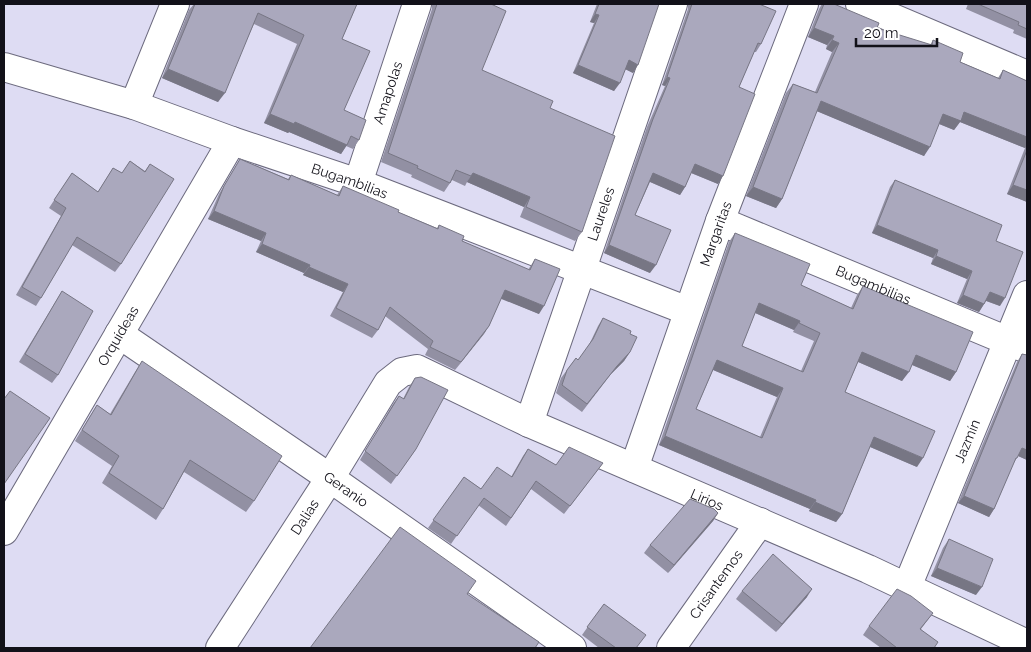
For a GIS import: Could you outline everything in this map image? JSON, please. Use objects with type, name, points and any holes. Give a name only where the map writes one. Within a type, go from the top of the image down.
[{"type":"street","points":[[134,105],[175,4]]},
{"type":"street","name":"Amapolas","points":[[358,183],[416,4]]},
{"type":"street","name":"Laureles","points":[[529,423],[673,4]]},
{"type":"street","name":"Margaritas","points":[[634,468],[720,221],[804,4]]},
{"type":"street","points":[[860,4],[1027,75]]},
{"type":"street","name":"Bugambilias","points":[[4,67],[134,105],[232,141],[358,183],[688,311]]},
{"type":"street","name":"Orquídeas","points":[[4,531],[232,141]]},
{"type":"street","name":"Bugambilias","points":[[720,221],[1018,345]]},
{"type":"street","name":"Jazmín","points":[[907,587],[1018,345],[1027,295]]},
{"type":"street","name":"Geranio","points":[[119,334],[330,478],[572,648]]},
{"type":"street","name":"Lirios","points":[[388,383],[402,372],[417,369],[529,423],[907,587],[1027,644]]},
{"type":"street","name":"Dalias","points":[[220,648],[330,478],[388,383]]},
{"type":"street","name":"Crisantemos","points":[[671,648],[760,522]]},
{"type":"building","points":[[195,4],[357,4],[342,39],[370,51],[344,110],[366,120],[359,140],[351,136],[347,145],[295,122],[294,124],[270,114],[304,35],[258,13],[225,93],[168,69]]},
{"type":"building","points":[[437,4],[491,4],[506,11],[482,70],[553,101],[550,108],[615,136],[582,232],[526,207],[530,197],[473,173],[471,176],[456,170],[450,183],[388,153]]},
{"type":"building","points":[[599,4],[659,4],[638,65],[629,60],[620,83],[578,65],[599,15],[595,14]]},
{"type":"building","points":[[692,4],[759,4],[776,11],[761,44],[758,43],[739,87],[755,94],[723,176],[695,164],[685,187],[653,173],[635,215],[671,230],[656,265],[609,245],[653,119],[670,78],[667,77]]},
{"type":"building","points":[[824,4],[834,4],[879,23],[877,28],[932,45],[933,40],[963,53],[960,62],[1000,79],[1003,70],[1027,81],[1027,137],[964,112],[961,121],[943,114],[930,147],[821,101],[782,199],[753,187],[793,84],[817,93],[839,43],[832,40],[834,36],[814,28]]},
{"type":"building","points":[[978,4],[1027,4],[1027,29],[1018,25],[1019,22]]},
{"type":"building","points":[[1027,150],[1027,190],[1013,185]]},
{"type":"building","points":[[240,159],[289,180],[291,175],[339,196],[343,186],[438,229],[439,225],[464,236],[462,241],[530,270],[535,259],[560,269],[544,306],[505,290],[489,326],[461,362],[430,347],[433,341],[390,307],[378,330],[336,308],[348,284],[262,244],[266,233],[214,211],[224,186]]},
{"type":"building","points":[[130,161],[145,172],[150,164],[174,179],[121,264],[77,237],[41,298],[22,287],[66,208],[54,200],[72,173],[98,192],[113,168],[122,173]]},
{"type":"building","points":[[895,180],[1002,225],[996,241],[1023,252],[1005,298],[990,292],[984,304],[963,295],[972,271],[936,256],[938,250],[877,225]]},
{"type":"building","points":[[735,233],[810,264],[801,285],[853,309],[863,286],[973,332],[956,372],[916,355],[909,372],[862,352],[845,392],[935,431],[923,458],[874,437],[842,514],[815,502],[816,500],[665,436]],"holes":[[[759,303],[800,321],[799,323],[820,333],[803,372],[742,346]],[[717,360],[783,388],[762,438],[696,409]]]},
{"type":"building","points":[[62,291],[93,311],[58,375],[25,354]]},
{"type":"building","points":[[603,318],[631,331],[630,334],[637,337],[630,352],[587,404],[562,385],[567,370],[576,358],[578,360],[593,339]]},
{"type":"building","points":[[1022,354],[1027,355],[1027,450],[1022,448],[1016,458],[994,509],[964,496]]},
{"type":"building","points":[[142,361],[282,456],[254,501],[190,460],[163,509],[109,473],[119,456],[82,430],[97,405],[111,415]]},
{"type":"building","points":[[421,377],[448,390],[416,449],[397,476],[365,451],[399,396],[404,399],[415,378]]},
{"type":"building","points":[[10,391],[50,418],[4,484],[4,399]]},
{"type":"building","points":[[569,447],[603,463],[570,506],[536,481],[511,518],[484,498],[457,536],[433,520],[464,477],[481,489],[497,467],[512,477],[528,449],[556,465]]},
{"type":"building","points":[[690,499],[714,509],[718,513],[674,565],[650,545]]},
{"type":"building","points":[[400,527],[476,581],[467,594],[539,642],[535,648],[310,648]]},
{"type":"building","points":[[949,539],[993,559],[982,587],[937,568]]},
{"type":"building","points":[[773,554],[812,589],[782,624],[742,591]]},
{"type":"building","points":[[897,589],[911,596],[933,613],[920,629],[938,642],[934,648],[897,648],[869,626]]},
{"type":"building","points":[[604,604],[646,635],[636,648],[616,648],[587,627]]}]
